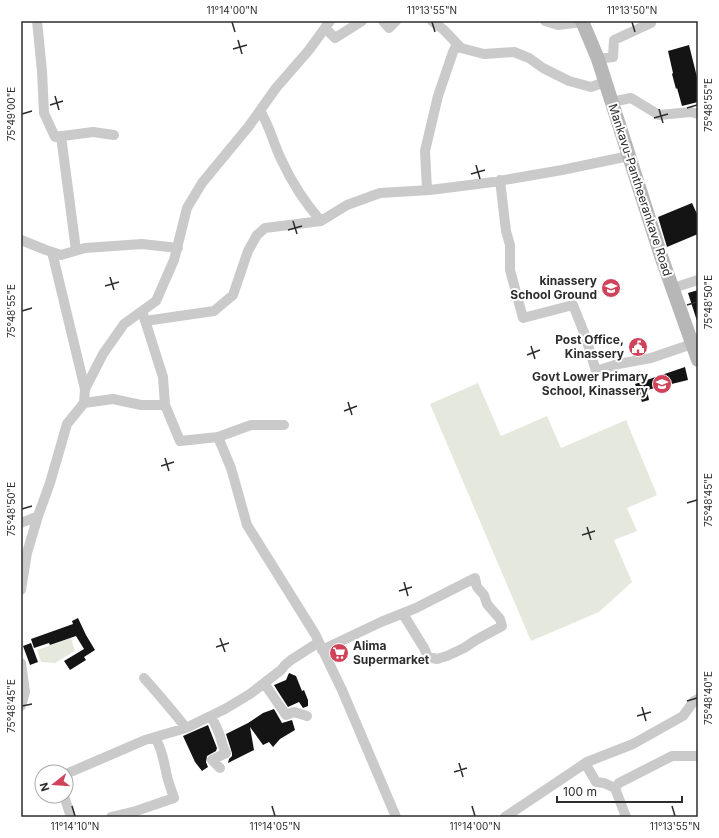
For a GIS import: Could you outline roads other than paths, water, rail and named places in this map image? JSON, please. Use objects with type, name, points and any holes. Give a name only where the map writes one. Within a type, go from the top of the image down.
[{"type":"main road","name":"Mankavu-Pantheerankave Road","points":[[582,21],[598,59],[698,360]]},
{"type":"street","points":[[37,21],[44,113],[55,137],[93,132],[114,135]]},
{"type":"street","points":[[85,389],[103,354],[124,324],[156,301],[178,248],[187,208],[202,183],[249,126],[276,88],[309,50],[327,24],[334,38],[362,21]]},
{"type":"street","points":[[383,21],[389,28],[396,21]]},
{"type":"street","points":[[432,21],[444,30],[461,48],[484,54],[514,52],[529,58],[543,68],[569,81],[591,88],[605,82]]},
{"type":"street","points":[[545,21],[558,25],[582,21]]},
{"type":"street","points":[[598,59],[613,57],[614,40],[651,23],[651,21]]},
{"type":"street","points":[[427,190],[425,151],[438,96],[453,52],[458,44]]},
{"type":"street","points":[[612,102],[631,98],[659,115],[691,112],[698,114]]},
{"type":"street","points":[[260,111],[265,119],[287,173],[313,212],[321,221]]},
{"type":"street","points":[[61,136],[76,250]]},
{"type":"street","points":[[145,321],[214,311],[233,295],[248,251],[257,235],[265,228],[321,221],[347,205],[380,193],[427,190],[500,180],[562,170],[629,156]]},
{"type":"street","points":[[500,180],[506,231],[510,244],[510,270],[523,318],[573,305],[585,334],[596,371],[618,364],[651,358],[692,344]]},
{"type":"street","points":[[21,240],[60,255],[85,248],[142,244],[178,248]]},
{"type":"street","points":[[21,590],[27,553],[38,516],[50,484],[67,424],[84,403],[85,389],[52,252]]},
{"type":"street","points":[[673,288],[698,280]]},
{"type":"street","points":[[142,311],[163,377],[165,405],[180,441],[218,437],[251,425],[284,425]]},
{"type":"street","points":[[84,403],[113,399],[141,405],[165,405]]},
{"type":"street","points":[[218,437],[231,468],[247,525],[320,646],[342,690],[396,817]]},
{"type":"street","points":[[21,523],[38,516]]},
{"type":"street","points":[[74,770],[128,747],[186,728],[211,716],[250,694],[281,670],[285,664],[291,660],[320,646],[403,614],[475,578],[477,587],[484,595],[486,604],[500,619],[502,626],[464,648],[437,659],[428,657],[403,614]]},
{"type":"street","points":[[21,663],[24,692],[21,706]]},
{"type":"street","points":[[144,678],[186,728]]},
{"type":"street","points":[[264,683],[286,715],[294,712],[307,716]]},
{"type":"street","points":[[512,815],[585,763],[633,744],[683,716],[694,701],[698,699]]},
{"type":"street","points":[[211,716],[226,753],[212,760],[220,768]]},
{"type":"street","points":[[111,817],[136,811],[174,798],[160,744],[155,738]]},
{"type":"street","points":[[615,788],[619,783],[672,756],[698,756]]},
{"type":"street","points":[[585,763],[596,782],[604,783],[615,788],[626,817]]},
{"type":"street","points":[[67,804],[71,817]]},
{"type":"place","name":"kinassery School Ground","points":[[611,288]]},
{"type":"place","name":"Post Office, Kinassery","points":[[638,347]]},
{"type":"place","name":"Govt Lower Primary School, Kinassery","points":[[662,384]]},
{"type":"place","name":"Alima Supermarket","points":[[339,653]]}]
